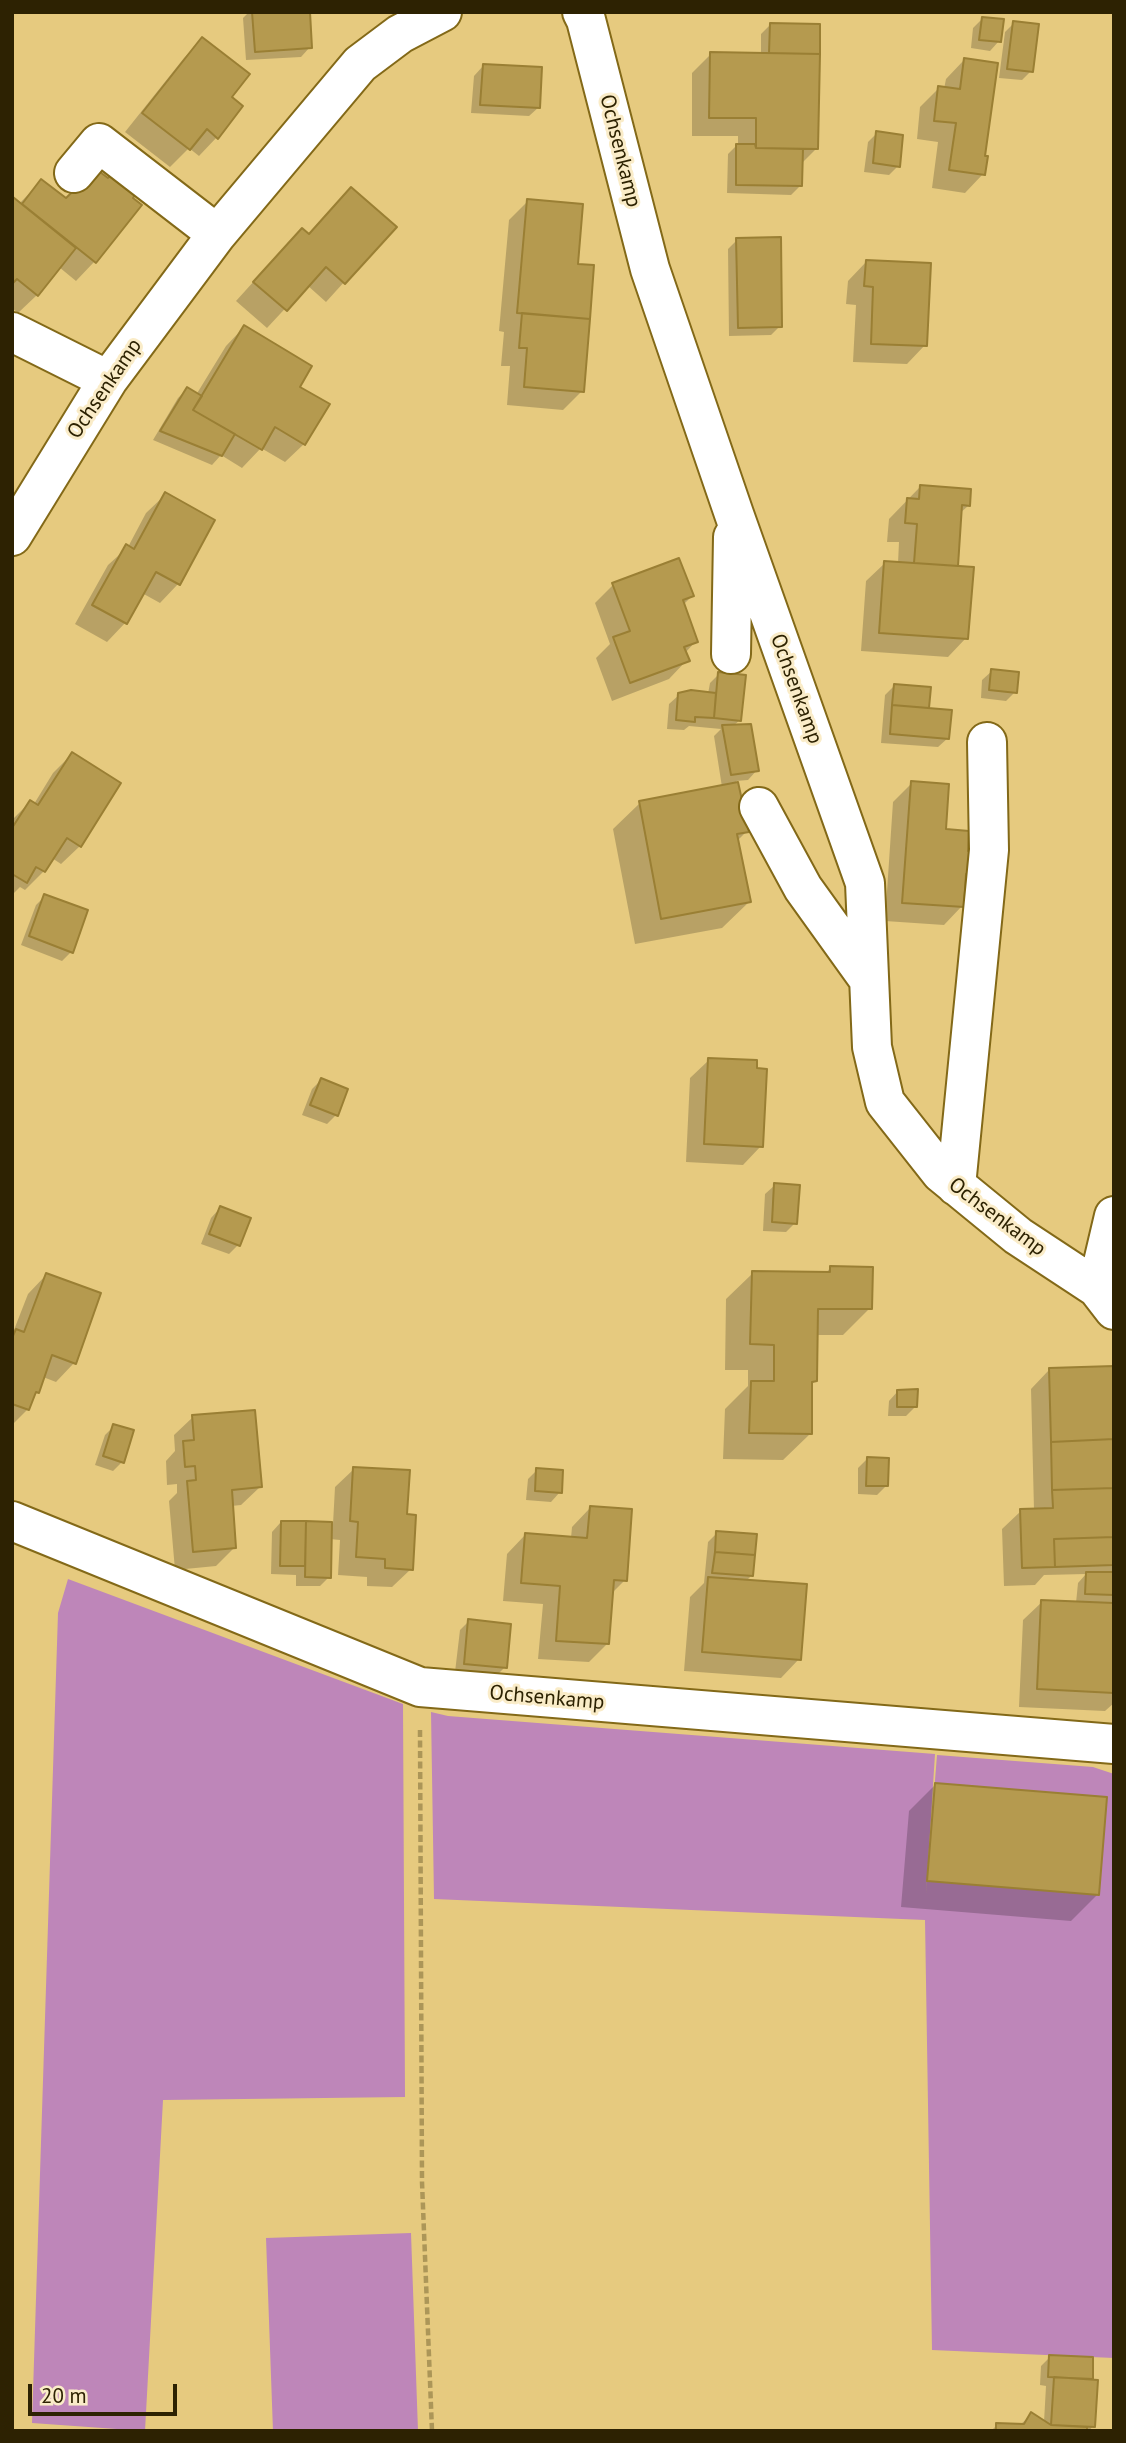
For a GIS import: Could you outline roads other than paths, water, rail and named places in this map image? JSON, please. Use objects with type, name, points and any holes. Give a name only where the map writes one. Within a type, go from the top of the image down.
[{"type":"street","name":"Ochsenkamp","points":[[12,536],[108,380],[217,234],[360,64],[400,34],[442,12]]},
{"type":"street","name":"Ochsenkamp","points":[[582,12],[650,269],[865,883],[872,1047],[885,1102],[941,1173],[1018,1236],[1105,1299],[1114,1216]]},
{"type":"street","points":[[74,173],[99,144],[217,234]]},
{"type":"street","points":[[12,332],[108,380]]},
{"type":"street","points":[[731,654],[734,514]]},
{"type":"street","points":[[956,1186],[989,850],[987,742]]},
{"type":"street","points":[[759,807],[803,888],[869,979]]},
{"type":"street","name":"Ochsenkamp","points":[[12,1521],[420,1688],[1114,1744]]}]
